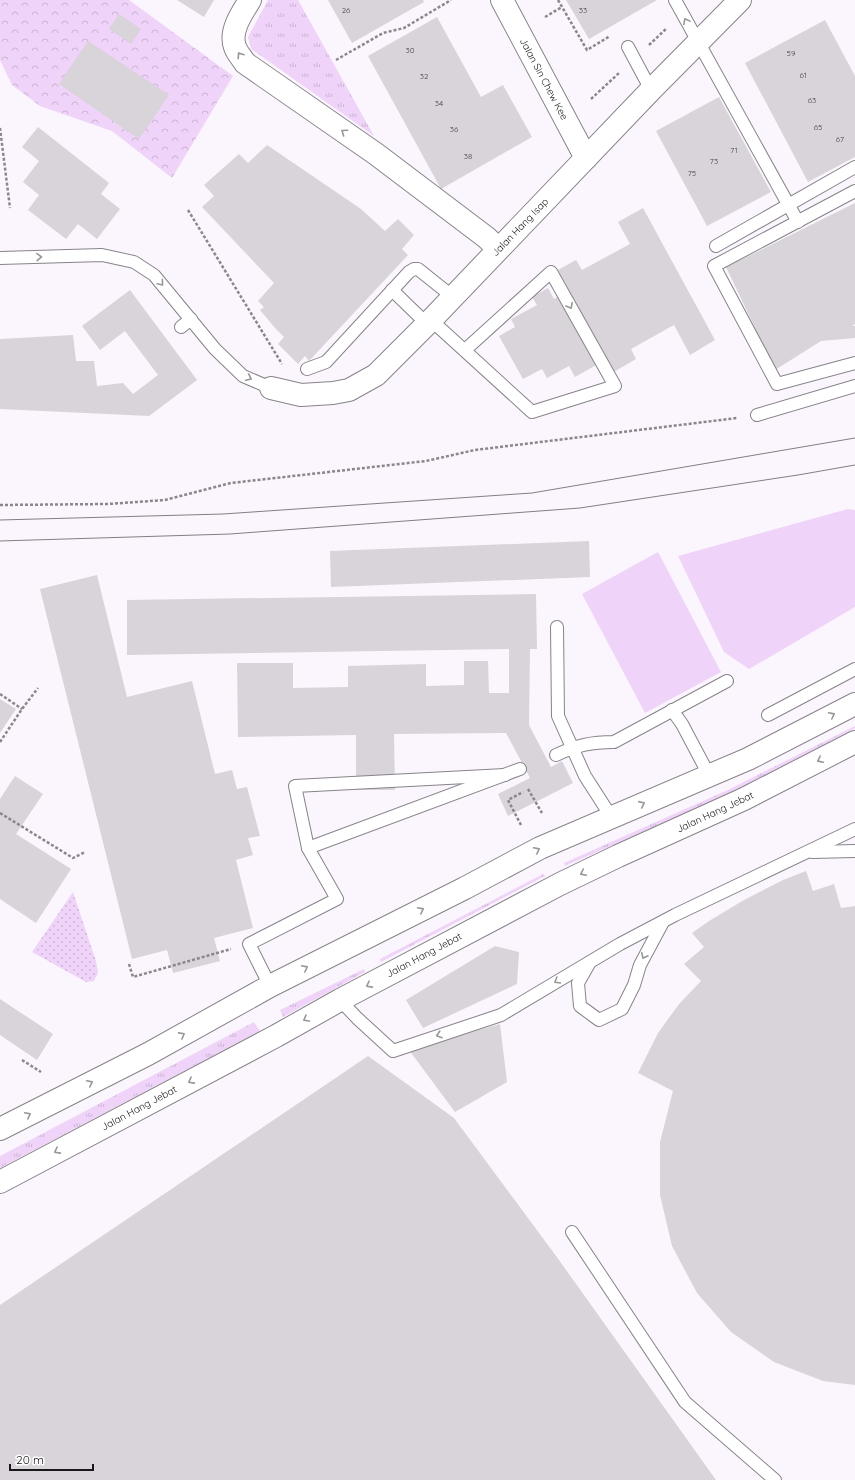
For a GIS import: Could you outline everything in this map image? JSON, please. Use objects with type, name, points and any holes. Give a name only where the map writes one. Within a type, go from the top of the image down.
[{"type":"street","points":[[250,0],[236,23],[234,36],[234,46],[245,63],[376,154],[487,238],[498,249]]},
{"type":"street","name":"Jalan Sin Chew Kee","points":[[502,0],[586,158]]},
{"type":"street","name":"Jalan Hang Isap","points":[[271,388],[301,395],[349,390],[376,374],[429,322],[651,90],[740,0]]},
{"type":"street","points":[[0,1129],[148,1054],[270,986],[465,888],[540,848],[748,759],[855,704]]},
{"type":"street","name":"Jalan Hang Jebat","points":[[0,1182],[560,884],[744,799],[855,742]]},
{"type":"lane","points":[[675,0],[798,222]]},
{"type":"lane","points":[[628,47],[651,90]]},
{"type":"lane","points":[[716,246],[855,168]]},
{"type":"lane","points":[[855,191],[814,216],[798,222],[714,266],[777,384],[855,363]]},
{"type":"lane","points":[[0,258],[102,255],[134,262],[154,275],[215,349],[243,376],[271,388]]},
{"type":"lane","points":[[307,369],[326,362],[409,272],[414,269],[418,269],[453,297]]},
{"type":"lane","points":[[392,290],[429,322],[465,350],[532,412],[614,386],[551,272],[465,350]]},
{"type":"lane","points":[[181,327],[191,319]]},
{"type":"lane","points":[[757,415],[855,386]]},
{"type":"lane","points":[[557,627],[558,716],[586,776],[612,818]]},
{"type":"lane","points":[[768,715],[855,669]]},
{"type":"lane","points":[[556,755],[572,747],[597,742],[614,742],[727,681]]},
{"type":"lane","points":[[672,710],[682,724],[709,775]]},
{"type":"lane","points":[[308,848],[505,776],[520,769]]},
{"type":"lane","points":[[270,986],[249,944],[337,898],[308,848],[295,786],[505,776]]},
{"type":"lane","points":[[340,1000],[392,1051],[501,1015],[620,944],[855,829]]},
{"type":"lane","points":[[809,852],[855,850]]},
{"type":"lane","points":[[590,961],[578,983],[580,1006],[600,1020],[622,1009],[634,985],[640,964],[663,922]]},
{"type":"lane","points":[[572,1232],[685,1402],[775,1480]]},
{"type":"path","points":[[336,60],[384,33],[404,28],[451,0]]},
{"type":"path","points":[[558,0],[587,50],[612,35]]},
{"type":"path","points":[[545,17],[562,7]]},
{"type":"path","points":[[0,128],[10,208]]},
{"type":"path","points":[[188,210],[301,395]]},
{"type":"path","points":[[0,505],[108,504],[165,500],[231,483],[426,461],[475,450],[757,415]]},
{"type":"path","points":[[0,742],[38,688]]},
{"type":"path","points":[[0,694],[22,709]]},
{"type":"path","points":[[520,769],[528,789],[542,813]]},
{"type":"path","points":[[521,825],[508,800],[528,789]]},
{"type":"path","points":[[0,813],[73,858],[85,852]]},
{"type":"path","points":[[129,964],[133,977],[249,944]]},
{"type":"path","points":[[22,1060],[41,1072]]},
{"type":"green space","points":[[0,0],[129,0],[233,76],[172,178],[112,131],[40,106],[12,85],[0,60]]},
{"type":"green space","points":[[268,0],[298,0],[374,136],[251,49],[248,37]]},
{"type":"green space","points":[[848,509],[855,510],[855,607],[749,669],[724,652],[678,556]]},
{"type":"green space","points":[[658,552],[721,672],[645,713],[582,594]]},
{"type":"green space","points":[[855,726],[855,728],[733,792],[565,866],[564,863],[730,789]]},
{"type":"green space","points":[[543,874],[545,876],[381,962],[380,959]]},
{"type":"green space","points":[[73,892],[96,961],[98,973],[94,981],[86,982],[32,952]]},
{"type":"green space","points":[[364,969],[365,972],[283,1017],[280,1010]]},
{"type":"green space","points":[[254,1022],[260,1031],[0,1168],[0,1156]]},
{"type":"building","points":[[177,0],[214,0],[204,17]]},
{"type":"building","points":[[328,0],[423,0],[424,2],[352,43]]},
{"type":"building","points":[[566,0],[657,0],[589,39]]},
{"type":"building","points":[[119,14],[141,29],[131,44],[109,29]]},
{"type":"building","points":[[437,17],[481,97],[503,85],[532,137],[441,189],[368,56]]},
{"type":"building","points":[[825,20],[855,76],[855,157],[808,182],[745,63]]},
{"type":"building","points":[[88,41],[169,95],[139,139],[59,84]]},
{"type":"building","points":[[719,97],[771,192],[707,226],[656,131]]},
{"type":"building","points":[[38,127],[109,183],[101,194],[120,209],[97,239],[78,224],[66,239],[28,210],[39,195],[23,182],[39,161],[22,147]]},
{"type":"building","points":[[267,145],[361,209],[385,231],[398,219],[414,235],[402,249],[408,255],[309,361],[305,356],[298,364],[278,344],[284,337],[260,310],[264,307],[258,301],[274,283],[202,207],[214,196],[204,185],[239,154],[248,163]]},
{"type":"building","points":[[855,203],[855,324],[852,326],[855,326],[855,338],[821,341],[775,370],[726,267]]},
{"type":"building","points":[[643,208],[715,340],[690,355],[674,325],[631,349],[636,359],[612,373],[598,364],[575,377],[569,366],[547,378],[542,369],[523,379],[499,336],[515,327],[511,319],[537,305],[532,297],[548,288],[554,299],[569,290],[558,270],[576,260],[582,270],[630,244],[618,222]]},
{"type":"building","points":[[130,290],[197,380],[149,416],[0,409],[0,339],[73,335],[76,361],[94,361],[97,386],[123,383],[133,394],[158,375],[125,331],[100,350],[82,326]]},
{"type":"building","points":[[589,541],[590,577],[331,587],[330,551]]},
{"type":"building","points":[[97,575],[127,697],[192,681],[215,774],[232,770],[237,789],[247,787],[260,836],[248,838],[253,855],[236,860],[253,928],[214,938],[220,961],[173,973],[167,950],[132,959],[40,589]]},
{"type":"building","points":[[536,594],[537,649],[530,649],[529,725],[551,767],[562,761],[573,783],[508,816],[498,794],[530,778],[506,733],[394,734],[395,790],[356,790],[356,735],[238,737],[237,663],[293,663],[293,688],[348,687],[348,666],[426,664],[426,686],[464,685],[464,661],[488,661],[489,693],[509,693],[509,649],[127,655],[127,600]]},
{"type":"building","points":[[0,699],[16,709],[0,733]]},
{"type":"building","points":[[15,776],[43,794],[16,834],[71,869],[36,923],[0,899],[0,799]]},
{"type":"building","points":[[806,871],[813,891],[834,884],[841,908],[855,906],[855,1385],[823,1381],[774,1362],[731,1332],[697,1293],[672,1246],[660,1195],[660,1142],[673,1091],[638,1073],[658,1033],[679,1004],[701,981],[684,964],[704,947],[692,933],[744,900],[783,880]]},
{"type":"building","points":[[495,946],[519,952],[517,984],[423,1028],[406,1000]]},
{"type":"building","points":[[0,999],[53,1034],[37,1060],[0,1035]]},
{"type":"building","points":[[500,1024],[507,1082],[455,1112],[409,1050]]},
{"type":"building","points":[[368,1056],[454,1118],[559,1260],[716,1480],[0,1480],[0,1305]]},
{"type":"tram line","points":[[0,520],[223,514],[532,493],[855,438]]},
{"type":"tram line","points":[[0,541],[230,534],[580,508],[855,465]]}]
